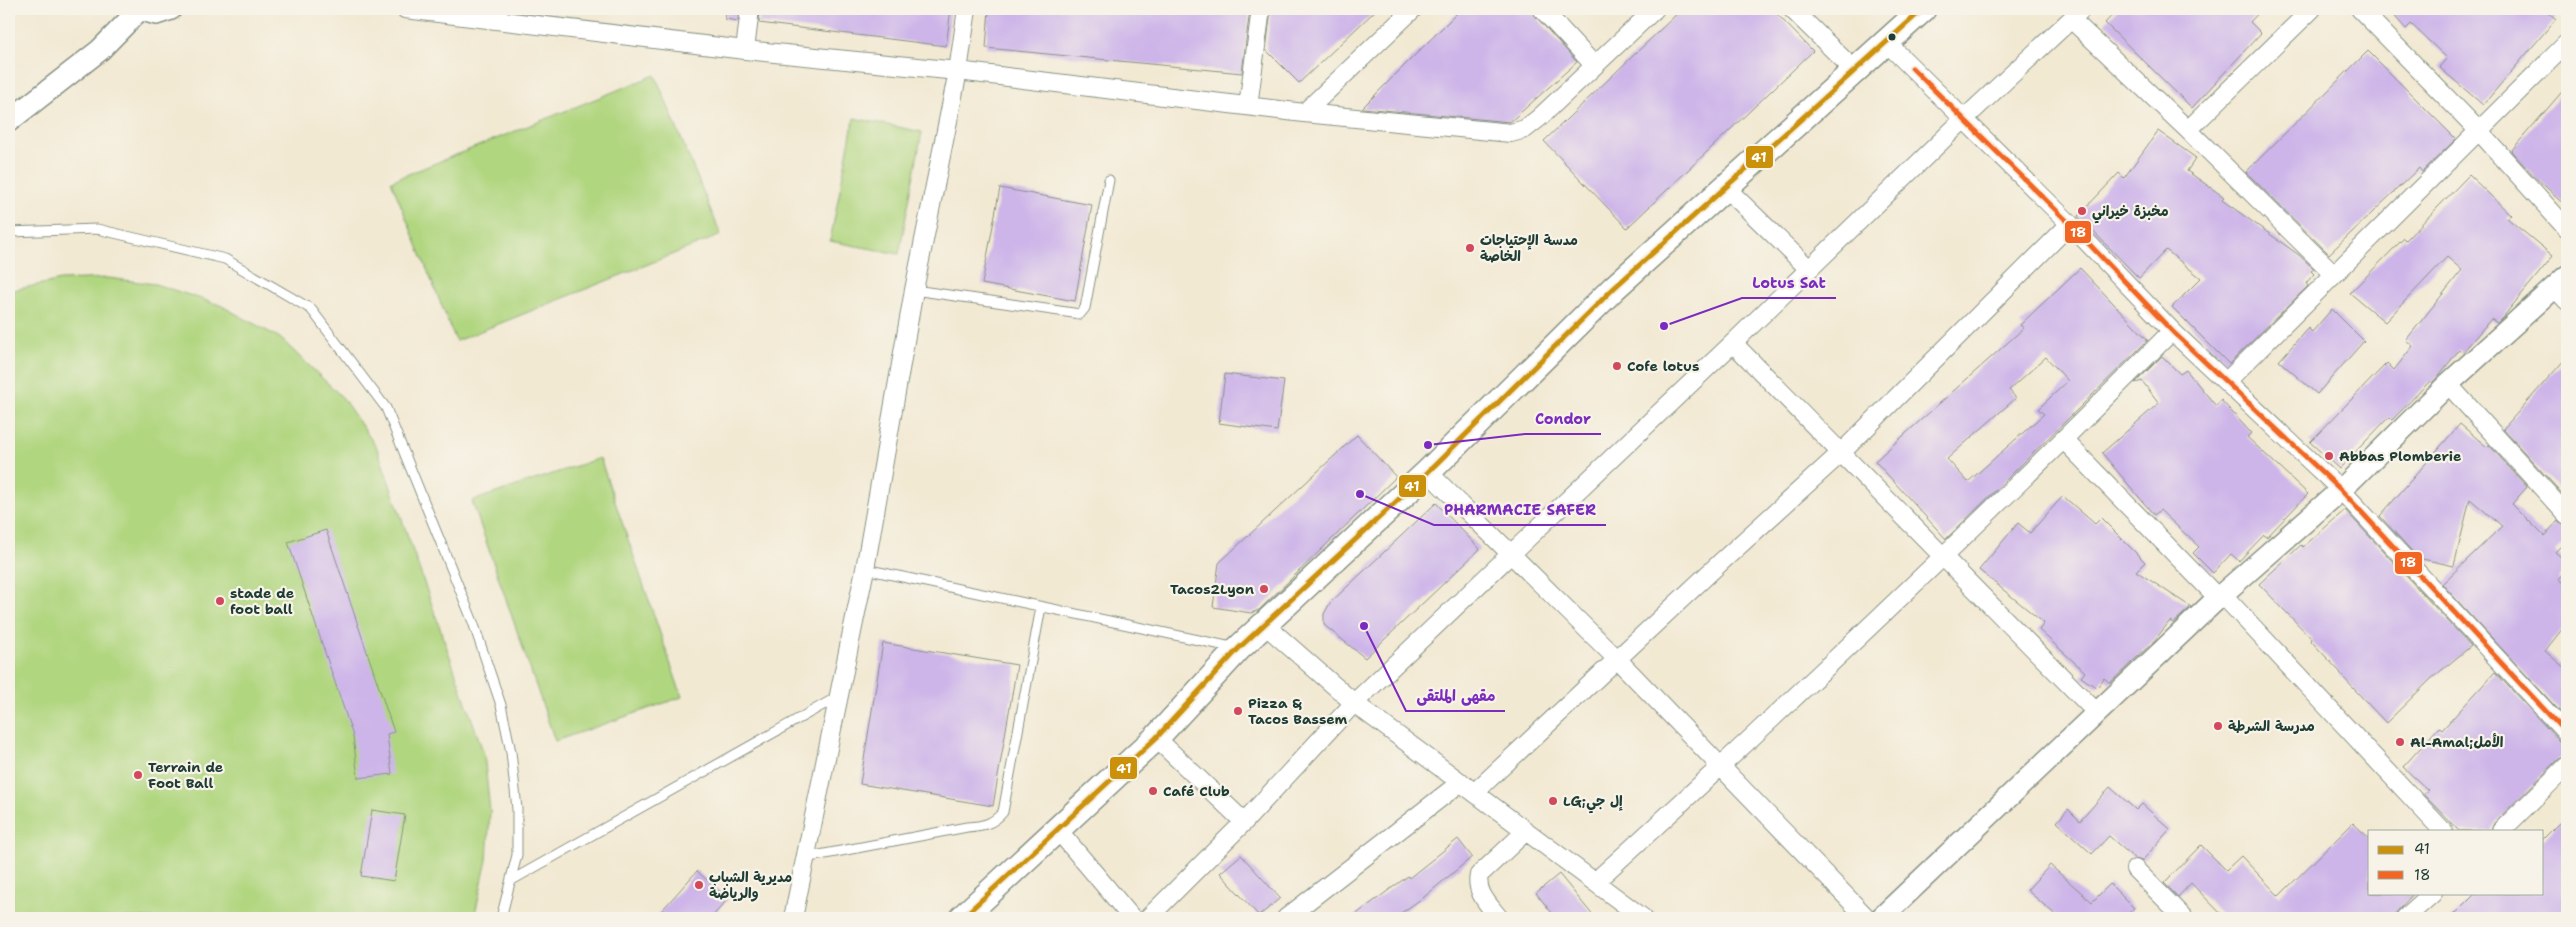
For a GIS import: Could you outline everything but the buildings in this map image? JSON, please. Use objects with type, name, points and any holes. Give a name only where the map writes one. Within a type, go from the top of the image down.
[{"type":"main road","points":[[962,918],[1156,738],[1239,648],[1428,472],[1614,288],[1923,9]]},
{"type":"street","points":[[9,121],[100,50],[139,9],[156,14],[171,9]]},
{"type":"street","points":[[405,9],[504,15],[745,50],[958,71],[1304,113],[1511,133],[1525,128],[1538,118],[1655,9]]},
{"type":"street","points":[[745,50],[750,9]]},
{"type":"street","points":[[793,918],[865,569],[914,290],[958,71],[966,9]]},
{"type":"street","points":[[1248,106],[1261,9]]},
{"type":"street","points":[[1304,113],[1413,9]]},
{"type":"street","points":[[1542,9],[1594,65]]},
{"type":"street","points":[[1792,9],[1855,71]]},
{"type":"street","points":[[2188,130],[2312,9]]},
{"type":"street","points":[[2360,9],[2479,131],[2567,229]]},
{"type":"street","points":[[1148,918],[1244,822],[1354,703],[1733,343],[1963,120],[2077,14],[2188,130],[2334,274]]},
{"type":"street","points":[[1887,43],[2070,224],[2172,332],[2341,490],[2567,734]]},
{"type":"street","points":[[2226,382],[2567,43]]},
{"type":"street","points":[[1725,187],[1809,269]]},
{"type":"street","points":[[1475,792],[1842,452],[2070,224]]},
{"type":"street","points":[[1881,918],[2220,596],[2341,490],[2448,384],[2563,288]]},
{"type":"street","points":[[1596,882],[1720,768],[2064,440],[2172,332]]},
{"type":"street","points":[[1733,343],[2097,713]]},
{"type":"street","points":[[2448,384],[2567,514]]},
{"type":"street","points":[[2064,440],[2220,596],[2441,830]]},
{"type":"street","points":[[1428,472],[1512,553],[1617,659],[1720,768],[1867,918]]},
{"type":"street","points":[[1264,624],[1354,703],[1643,918]]},
{"type":"street","points":[[1156,738],[1244,822]]},
{"type":"street","points":[[2502,830],[2567,766]]},
{"type":"street","points":[[1286,918],[1461,782]]},
{"type":"street","points":[[1058,830],[1132,918]]},
{"type":"street","points":[[1499,918],[1477,884],[1479,874],[1525,832]]},
{"type":"street","points":[[2135,869],[2184,918]]},
{"type":"street","points":[[2405,918],[2432,894]]},
{"type":"lane","points":[[914,290],[1080,314],[1085,308],[1109,180]]},
{"type":"lane","points":[[9,232],[97,229],[225,259],[310,309],[386,408],[473,622],[501,705],[511,752],[517,809],[517,855],[501,918]]},
{"type":"lane","points":[[865,569],[1239,648]]},
{"type":"lane","points":[[804,858],[967,827],[983,826],[996,821],[1003,812],[1041,606]]},
{"type":"lane","points":[[512,880],[840,695]]},
{"type":"green space","points":[[655,75],[721,235],[456,341],[391,181]]},
{"type":"green space","points":[[854,118],[922,132],[899,254],[830,241]]},
{"type":"green space","name":"stade de foot ball","points":[[108,278],[155,284],[220,305],[280,338],[342,397],[377,448],[484,754],[490,811],[487,860],[474,918],[9,918],[9,291],[61,280]]},
{"type":"green space","points":[[600,458],[682,697],[555,741],[472,501]]},
{"type":"transit line","name":"41","points":[[962,918],[1156,738],[1239,648],[1428,472],[1614,288],[1923,9]]},
{"type":"transit line","name":"18","points":[[1912,68],[2070,224],[2172,331],[2341,490],[2567,734]]},
{"type":"place","name":"مخبزة خيراني","points":[[2082,211]]},
{"type":"place","name":"مدسة الإحتياجات الخاصة","points":[[1470,248]]},
{"type":"place","name":"Lotus Sat","points":[[1664,326]]},
{"type":"place","name":"Cofe lotus","points":[[1617,366]]},
{"type":"place","name":"Condor","points":[[1428,445]]},
{"type":"place","name":"Abbas Plomberie","points":[[2329,456]]},
{"type":"place","name":"PHARMACIE SAFER","points":[[1360,494]]},
{"type":"place","name":"Tacos2Lyon","points":[[1264,589]]},
{"type":"place","name":"stade de foot ball","points":[[220,601]]},
{"type":"place","name":"مقهى الملتقى","points":[[1364,626]]},
{"type":"place","name":"Pizza & Tacos Bassem","points":[[1238,711]]},
{"type":"place","name":"مدرسة الشرطة","points":[[2218,726]]},
{"type":"place","name":"Al-Amal;الأمل","points":[[2400,742]]},
{"type":"place","name":"Terrain de Foot Ball","points":[[138,775]]},
{"type":"place","name":"Café Club","points":[[1153,791]]},
{"type":"place","name":"LG;إل جي","points":[[1553,801]]},
{"type":"place","name":"مديرية الشباب والرياضة","points":[[699,885]]}]
